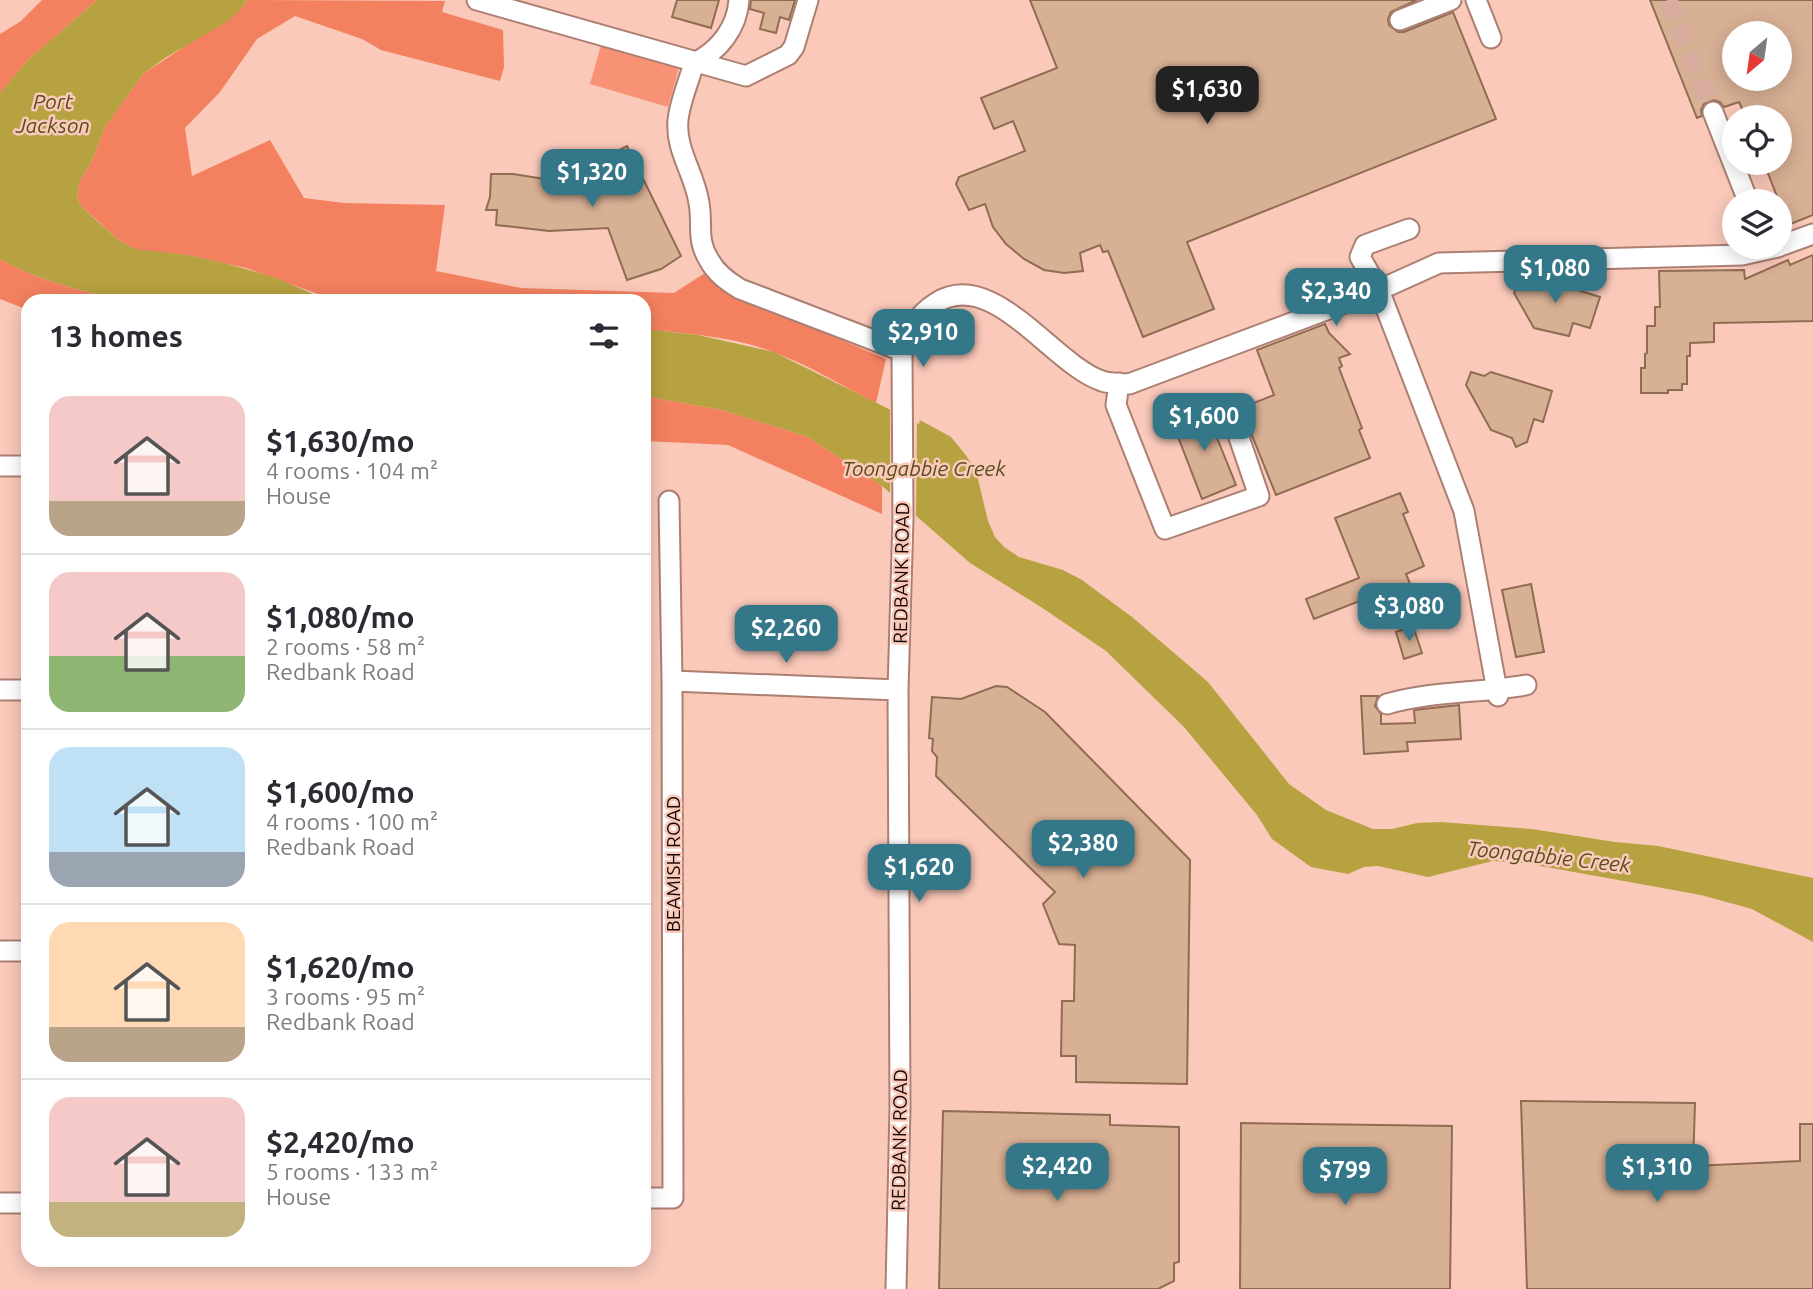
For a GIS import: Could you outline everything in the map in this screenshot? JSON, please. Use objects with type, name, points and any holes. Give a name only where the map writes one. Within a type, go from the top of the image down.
[{"type":"street","points":[[477,0],[746,76],[788,55],[794,47],[808,0]]},
{"type":"street","points":[[694,63],[710,56],[721,44],[731,27],[739,0]]},
{"type":"street","points":[[1400,20],[1451,0]]},
{"type":"street","points":[[1476,0],[1491,38]]},
{"type":"street","points":[[694,63],[678,120],[684,161],[700,204],[699,237],[713,266],[728,282],[740,289],[902,351]]},
{"type":"street","points":[[1713,112],[1743,189]]},
{"type":"street","points":[[1409,229],[1372,241],[1361,250],[1360,257],[1379,290],[1464,512],[1497,693]]},
{"type":"street","points":[[1792,241],[1813,234]]},
{"type":"street","points":[[1231,418],[1259,496],[1165,529],[1116,405],[1119,383],[1129,384],[1379,290],[1439,263],[1618,268],[1722,257]]},
{"type":"street","name":"REDBANK ROAD","points":[[896,1289],[900,1107],[898,690],[903,518],[902,351],[911,327],[929,308],[943,298],[965,295],[992,302],[1078,367],[1102,381],[1119,383]]},
{"type":"street","points":[[0,466],[21,466]]},
{"type":"street","name":"BEAMISH ROAD","points":[[651,1198],[673,1198],[670,502]]},
{"type":"street","points":[[672,681],[898,690]]},
{"type":"street","points":[[1387,704],[1416,696],[1497,693],[1526,685]]},
{"type":"street","points":[[0,690],[21,690]]},
{"type":"street","points":[[0,951],[21,951]]},
{"type":"street","points":[[0,1203],[21,1203]]},
{"type":"shaded area","points":[[42,0],[97,0],[29,59],[0,93],[0,34],[21,21]]},
{"type":"shaded area","points":[[247,0],[445,1],[442,12],[503,30],[504,67],[500,81],[381,50],[362,39],[295,16],[257,39],[220,92],[185,128],[192,176],[270,140],[304,198],[344,203],[445,205],[436,271],[521,288],[674,293],[705,273],[726,291],[886,359],[876,403],[800,363],[758,347],[709,336],[651,330],[651,294],[318,294],[246,268],[187,255],[148,252],[120,241],[81,206],[77,198],[79,182],[92,161],[105,127],[143,74],[241,9]]},
{"type":"shaded area","points":[[601,45],[679,67],[668,107],[590,84]]},
{"type":"shaded area","points":[[0,259],[31,274],[97,294],[21,294],[21,307],[0,299]]},
{"type":"shaded area","points":[[651,397],[722,410],[808,437],[882,486],[882,514],[728,445],[651,441]]},
{"type":"water","name":"Port Jackson","points":[[97,0],[247,0],[225,23],[143,74],[105,127],[92,161],[79,182],[77,198],[81,206],[120,241],[135,249],[221,262],[277,278],[313,294],[97,294],[31,274],[0,259],[0,93],[29,59]]},
{"type":"water","name":"Toongabbie Creek","points":[[651,330],[698,335],[774,352],[919,424],[920,420],[951,437],[976,471],[988,521],[995,537],[1004,547],[1019,557],[1063,570],[1082,580],[1132,617],[1208,682],[1289,784],[1326,810],[1373,829],[1441,822],[1532,829],[1658,846],[1813,878],[1813,942],[1752,909],[1701,895],[1524,863],[1493,861],[1428,877],[1378,866],[1364,867],[1348,874],[1311,867],[1272,839],[1257,815],[1184,727],[1106,651],[970,563],[882,486],[808,437],[722,410],[651,397]]},
{"type":"pier","points":[[890,406],[917,419],[916,518],[890,498]]},
{"type":"building","points":[[677,0],[719,0],[711,28],[672,17]]},
{"type":"building","points":[[751,0],[795,0],[789,20],[780,17],[776,33],[760,29],[764,13],[750,9]]},
{"type":"building","points":[[1030,0],[1417,0],[1391,12],[1389,25],[1398,32],[1404,32],[1453,12],[1496,119],[1187,242],[1214,309],[1143,337],[1108,251],[1103,252],[1100,245],[1080,253],[1083,271],[1064,273],[1044,270],[1024,259],[1006,244],[993,227],[985,204],[969,210],[956,184],[959,177],[1025,151],[1013,121],[994,129],[981,98],[1057,68]]},
{"type":"building","points":[[1650,0],[1813,0],[1813,215],[1792,223],[1792,189],[1774,189],[1769,175],[1792,175],[1792,105],[1740,105],[1739,102],[1722,105],[1714,100],[1704,104],[1702,116],[1697,118]]},
{"type":"building","points":[[627,146],[681,256],[661,269],[627,280],[608,228],[549,231],[496,225],[497,210],[486,210],[490,197],[491,174],[513,174],[557,181]]},
{"type":"building","points":[[1813,255],[1813,321],[1714,323],[1714,342],[1690,343],[1687,384],[1682,384],[1682,390],[1641,393],[1641,368],[1645,368],[1647,353],[1647,326],[1655,326],[1655,307],[1660,307],[1659,271],[1744,270],[1745,279],[1788,260],[1790,265]]},
{"type":"building","points":[[1531,276],[1572,286],[1600,297],[1590,328],[1573,323],[1569,336],[1534,328],[1514,293],[1518,283]]},
{"type":"building","points":[[1325,324],[1329,333],[1350,354],[1339,358],[1342,366],[1339,368],[1362,428],[1359,430],[1370,458],[1276,495],[1241,408],[1274,395],[1257,350]]},
{"type":"building","points":[[1471,372],[1484,376],[1491,372],[1552,391],[1543,422],[1534,419],[1527,442],[1516,447],[1512,438],[1491,430],[1466,385]]},
{"type":"building","points":[[1205,408],[1236,485],[1202,499],[1172,421]]},
{"type":"building","points":[[1400,493],[1408,512],[1403,514],[1424,566],[1406,574],[1411,586],[1369,603],[1367,598],[1314,619],[1306,599],[1359,578],[1335,518]]},
{"type":"building","points":[[1531,584],[1544,652],[1516,657],[1502,590]]},
{"type":"building","points":[[1413,626],[1422,653],[1404,659],[1396,632]]},
{"type":"building","points":[[996,686],[1007,687],[1045,712],[1190,860],[1187,1084],[1076,1082],[1076,1056],[1061,1056],[1062,1001],[1074,1001],[1075,945],[1059,944],[1043,904],[1055,892],[936,776],[937,757],[932,751],[933,739],[929,738],[932,697],[961,699]]},
{"type":"building","points":[[1361,696],[1378,696],[1375,706],[1381,714],[1381,724],[1415,723],[1414,710],[1459,705],[1461,739],[1407,742],[1408,751],[1364,754]]},
{"type":"building","points":[[1521,1101],[1695,1103],[1693,1166],[1800,1161],[1800,1124],[1813,1124],[1813,1289],[1527,1289]]},
{"type":"building","points":[[943,1111],[1110,1115],[1110,1125],[1179,1127],[1179,1262],[1174,1263],[1174,1281],[1158,1289],[939,1289]]},
{"type":"building","points":[[1241,1123],[1452,1126],[1450,1289],[1240,1289]]},
{"type":"tunnel","points":[[1668,0],[1713,112]]}]
